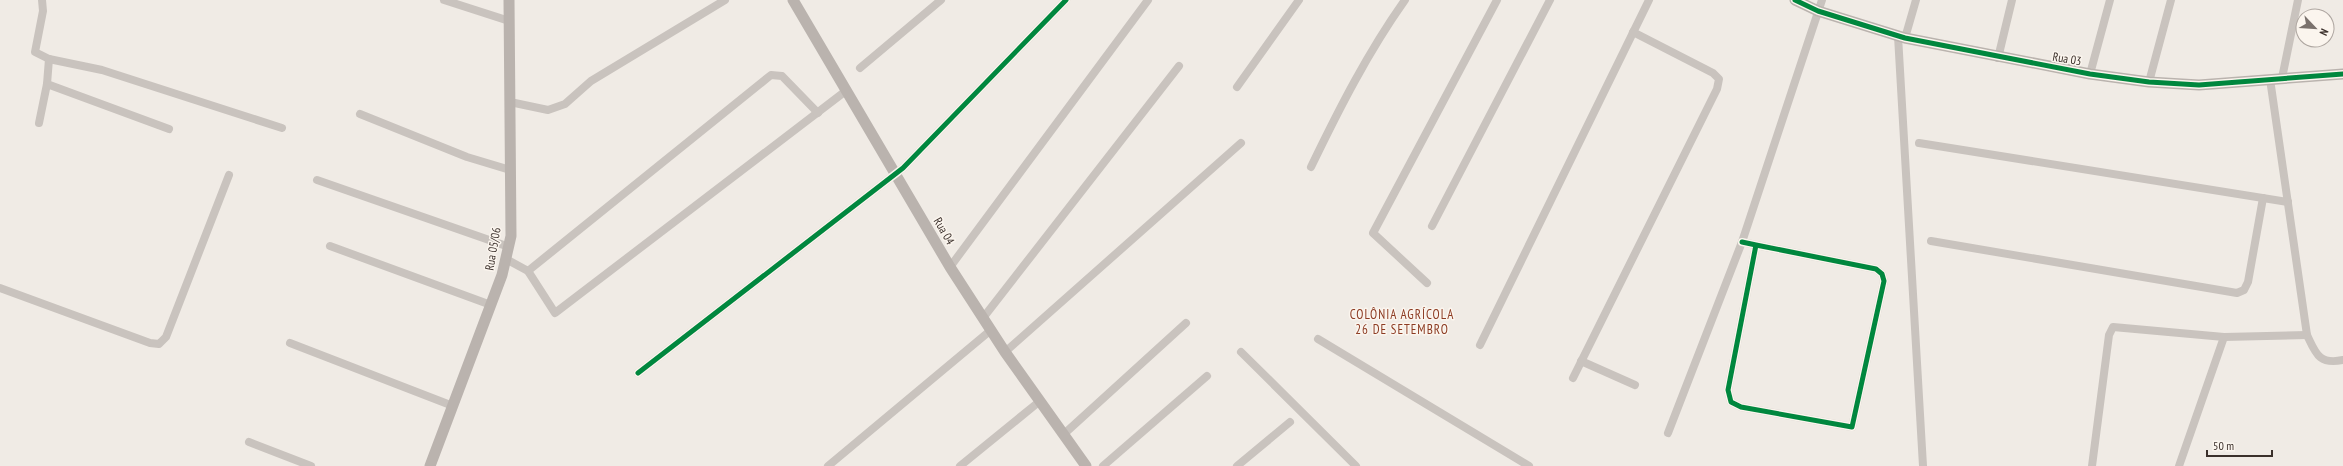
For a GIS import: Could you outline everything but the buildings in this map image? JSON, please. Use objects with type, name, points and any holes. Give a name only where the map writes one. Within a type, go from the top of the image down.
[{"type":"street","points":[[42,0],[42,11],[35,52],[49,59],[75,62],[282,128]]},
{"type":"street","points":[[444,0],[509,21]]},
{"type":"street","name":"Rua 05/06","points":[[430,466],[491,305],[506,259],[511,236],[509,0]]},
{"type":"street","points":[[510,102],[523,107],[548,110],[565,104],[591,81],[725,0]]},
{"type":"street","points":[[860,68],[941,0]]},
{"type":"street","points":[[638,373],[908,162],[1066,0]]},
{"type":"street","points":[[950,267],[1148,0]]},
{"type":"street","points":[[1237,88],[1299,0]]},
{"type":"street","points":[[1311,167],[1347,93],[1380,35],[1405,0]]},
{"type":"street","points":[[1427,283],[1374,233],[1497,0]]},
{"type":"street","points":[[1432,226],[1550,0]]},
{"type":"street","points":[[1480,345],[1649,0]]},
{"type":"street","name":"Rua 03","points":[[1795,0],[1818,11],[1902,37],[1998,58],[2090,74],[2149,82],[2199,85],[2343,74]]},
{"type":"street","points":[[1668,433],[1742,242],[1822,0]]},
{"type":"street","points":[[1916,0],[1902,37],[1923,466]]},
{"type":"street","points":[[1998,58],[2012,0]]},
{"type":"street","points":[[2090,74],[2110,0]]},
{"type":"street","points":[[2149,82],[2171,0]]},
{"type":"street","points":[[2282,78],[2298,0]]},
{"type":"street","name":"Rua 04","points":[[795,1],[950,267],[1005,352],[1086,466]]},
{"type":"street","points":[[1573,378],[1717,89],[1719,79],[1713,73],[1633,32]]},
{"type":"street","points":[[39,123],[47,84],[49,59]]},
{"type":"street","points":[[983,318],[1179,66]]},
{"type":"street","points":[[528,271],[771,75],[782,76],[818,113]]},
{"type":"street","points":[[2270,79],[2307,335],[2316,354],[2332,362],[2343,360]]},
{"type":"street","points":[[47,84],[169,129]]},
{"type":"street","points":[[506,259],[528,271],[555,313],[847,90]]},
{"type":"street","points":[[360,114],[468,158],[510,170]]},
{"type":"street","points":[[1919,143],[2288,202]]},
{"type":"street","points":[[1005,352],[1241,144]]},
{"type":"street","points":[[0,288],[150,343],[159,344],[166,337],[229,175]]},
{"type":"street","points":[[317,180],[508,247]]},
{"type":"street","points":[[1931,241],[2237,293],[2244,290],[2248,282],[2263,198]]},
{"type":"street","points":[[1742,242],[1876,269],[1882,274],[1884,281],[1852,427],[1741,407],[1731,402],[1728,390],[1756,245]]},
{"type":"street","points":[[330,246],[491,305]]},
{"type":"street","points":[[1064,434],[1186,322]]},
{"type":"street","points":[[2092,466],[2109,335],[2113,327],[2224,337],[2307,335]]},
{"type":"street","points":[[828,466],[991,330]]},
{"type":"street","points":[[2179,466],[2224,337]]},
{"type":"street","points":[[1318,339],[1529,466]]},
{"type":"street","points":[[290,342],[453,406]]},
{"type":"street","points":[[1241,352],[1356,466]]},
{"type":"street","points":[[1581,361],[1635,385]]},
{"type":"street","points":[[1103,466],[1206,376]]},
{"type":"street","points":[[960,466],[1040,401]]},
{"type":"street","points":[[1237,466],[1290,422]]},
{"type":"street","points":[[249,442],[311,466]]},
{"type":"cycle path","points":[[638,373],[903,168],[1066,0]]},
{"type":"cycle path","points":[[1795,0],[1818,11],[1905,38],[2090,74],[2149,82],[2199,85],[2343,74]]},
{"type":"cycle path","points":[[1742,242],[1876,269],[1882,274],[1884,281],[1852,427],[1741,407],[1731,402],[1728,390],[1756,245]]},
{"type":"district","name":"COLÔNIA AGRÍCOLA 26 DE SETEMBRO","points":[[1402,322]]}]
